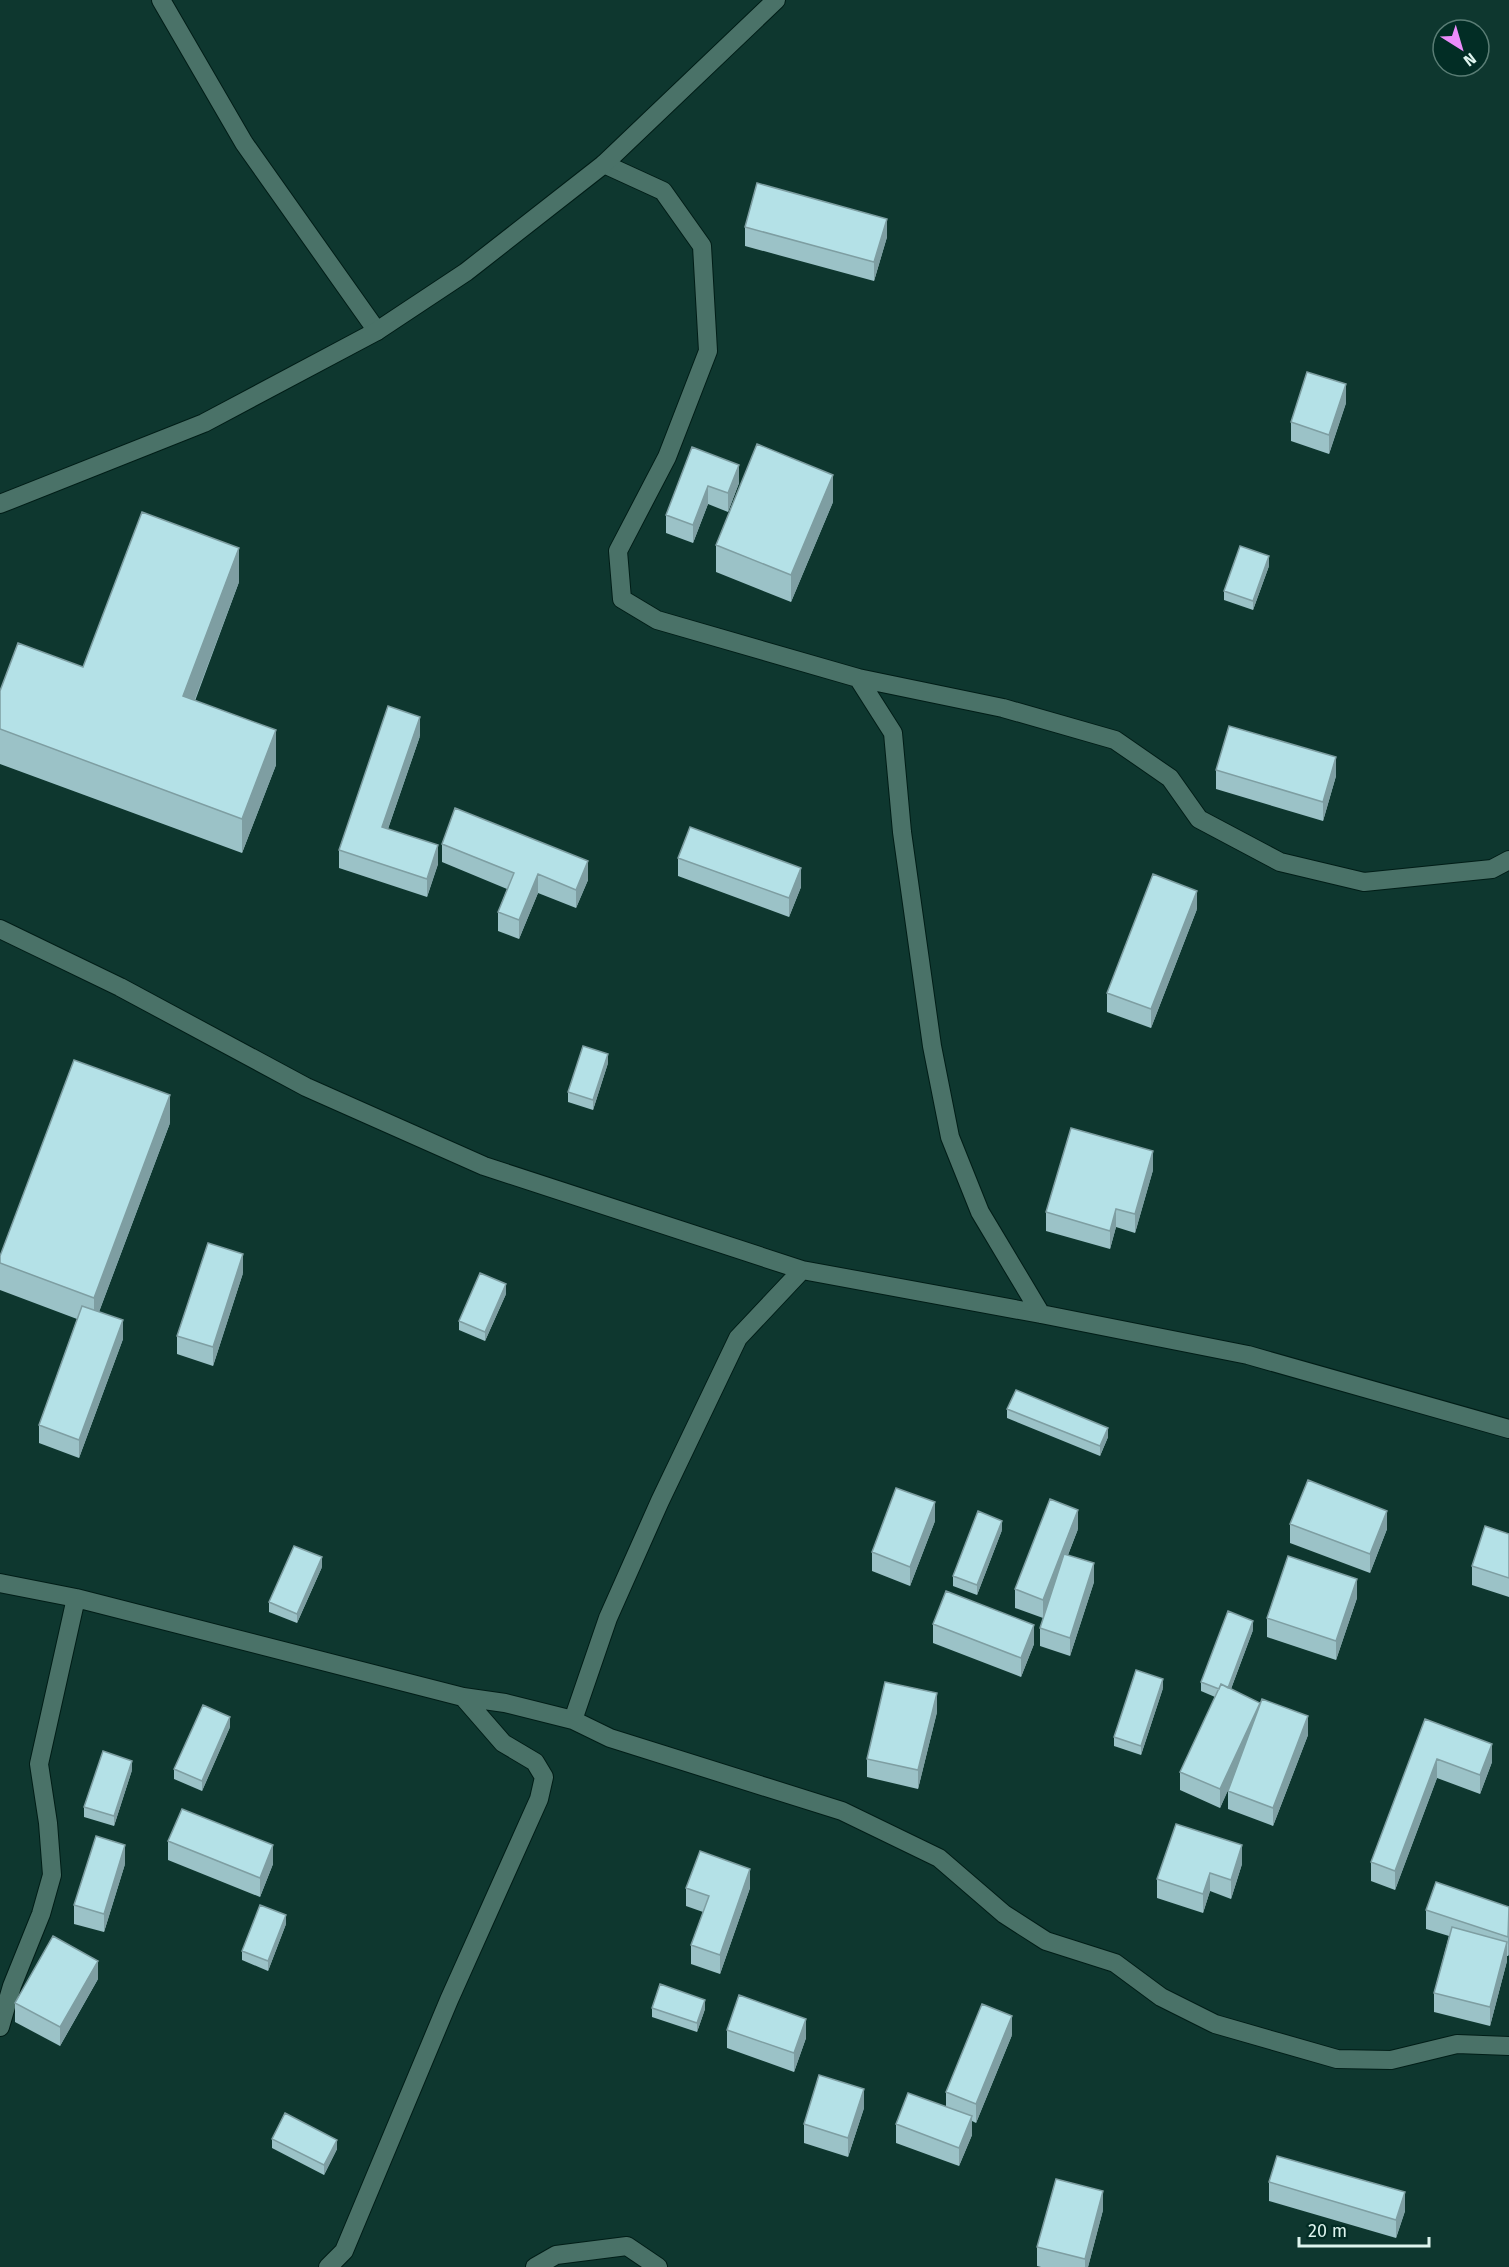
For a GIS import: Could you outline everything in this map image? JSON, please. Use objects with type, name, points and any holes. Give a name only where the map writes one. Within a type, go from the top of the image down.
[{"type":"street","points":[[161,0],[244,143],[377,331]]},
{"type":"street","points":[[0,504],[204,423],[377,331],[466,272],[604,164],[776,0]]},
{"type":"street","points":[[604,164],[663,191],[702,246],[708,351],[667,457],[618,551],[622,598],[657,620],[858,678],[1004,708],[1115,740],[1170,778],[1199,819],[1280,862],[1364,882],[1492,869],[1509,860]]},
{"type":"street","points":[[858,678],[893,733],[902,832],[933,1046],[950,1137],[980,1212],[1041,1314]]},
{"type":"street","points":[[0,929],[120,987],[306,1087],[484,1166],[802,1270],[1248,1355],[1509,1430]]},
{"type":"street","points":[[573,1720],[608,1618],[660,1501],[738,1338],[802,1270]]},
{"type":"street","points":[[0,1583],[76,1598],[463,1697],[505,1703],[573,1720],[610,1738],[842,1811],[939,1858],[1004,1914],[1046,1941],[1115,1963],[1161,1997],[1215,2024],[1337,2059],[1391,2060],[1457,2044],[1509,2046]]},
{"type":"street","points":[[0,2027],[12,1986],[41,1914],[52,1875],[48,1823],[39,1764],[76,1598]]},
{"type":"street","points":[[328,2267],[344,2251],[449,2000],[539,1799],[544,1777],[535,1762],[503,1743],[463,1697]]},
{"type":"street","points":[[535,2267],[556,2255],[627,2246],[658,2267]]},
{"type":"building","points":[[757,183],[887,219],[874,262],[745,227]]},
{"type":"building","points":[[1307,372],[1346,384],[1329,435],[1291,422]]},
{"type":"building","points":[[757,444],[833,475],[791,575],[716,545]]},
{"type":"building","points":[[692,447],[739,465],[728,493],[708,486],[693,525],[666,515]]},
{"type":"building","points":[[142,512],[239,548],[183,696],[276,730],[242,819],[0,729],[0,691],[18,643],[83,667]]},
{"type":"building","points":[[1240,546],[1269,556],[1253,601],[1224,591]]},
{"type":"building","points":[[388,706],[420,717],[382,827],[438,845],[427,879],[339,850]]},
{"type":"building","points":[[1229,726],[1336,757],[1323,802],[1216,770]]},
{"type":"building","points":[[455,808],[588,861],[576,890],[538,874],[519,920],[498,912],[514,873],[442,844]]},
{"type":"building","points":[[690,827],[801,868],[789,898],[678,858]]},
{"type":"building","points":[[1153,874],[1197,891],[1151,1009],[1107,993]]},
{"type":"building","points":[[583,1046],[608,1054],[593,1100],[568,1092]]},
{"type":"building","points":[[74,1060],[170,1095],[94,1298],[0,1263],[0,1256]]},
{"type":"building","points":[[1071,1128],[1153,1151],[1135,1214],[1116,1209],[1110,1231],[1046,1212]]},
{"type":"building","points":[[208,1243],[243,1254],[213,1347],[177,1336]]},
{"type":"building","points":[[480,1273],[506,1284],[485,1332],[459,1321]]},
{"type":"building","points":[[82,1306],[123,1320],[79,1440],[39,1425]]},
{"type":"building","points":[[1016,1390],[1108,1428],[1100,1446],[1007,1409]]},
{"type":"building","points":[[1308,1480],[1387,1511],[1370,1554],[1290,1524]]},
{"type":"building","points":[[896,1488],[935,1502],[910,1567],[872,1552]]},
{"type":"building","points":[[1050,1499],[1078,1510],[1043,1600],[1015,1589]]},
{"type":"building","points":[[978,1511],[1002,1521],[977,1585],[953,1576]]},
{"type":"building","points":[[1485,1526],[1509,1534],[1509,1578],[1472,1566]]},
{"type":"building","points":[[294,1546],[322,1557],[297,1614],[269,1602]]},
{"type":"building","points":[[1064,1554],[1094,1563],[1070,1638],[1040,1628]]},
{"type":"building","points":[[1288,1556],[1357,1579],[1336,1641],[1267,1618]]},
{"type":"building","points":[[946,1591],[1034,1625],[1021,1658],[933,1624]]},
{"type":"building","points":[[1228,1611],[1253,1621],[1228,1688],[1221,1684],[1219,1689],[1201,1682]]},
{"type":"building","points":[[1136,1670],[1163,1679],[1141,1746],[1114,1737]]},
{"type":"building","points":[[885,1682],[937,1693],[918,1770],[867,1759]]},
{"type":"building","points":[[1221,1684],[1260,1703],[1220,1789],[1180,1772]]},
{"type":"building","points":[[1262,1699],[1308,1716],[1273,1808],[1228,1791]]},
{"type":"building","points":[[203,1705],[230,1717],[202,1781],[174,1769]]},
{"type":"building","points":[[1425,1719],[1492,1744],[1480,1775],[1437,1759],[1395,1871],[1371,1862]]},
{"type":"building","points":[[103,1751],[132,1761],[114,1816],[84,1807]]},
{"type":"building","points":[[182,1809],[273,1845],[260,1878],[168,1841]]},
{"type":"building","points":[[1176,1824],[1242,1845],[1231,1880],[1210,1873],[1203,1894],[1157,1879]]},
{"type":"building","points":[[96,1836],[125,1845],[104,1914],[74,1905]]},
{"type":"building","points":[[700,1851],[750,1869],[720,1955],[691,1945],[709,1896],[686,1888]]},
{"type":"building","points":[[1436,1882],[1509,1907],[1508,1937],[1426,1910]]},
{"type":"building","points":[[260,1905],[286,1915],[268,1961],[242,1951]]},
{"type":"building","points":[[1452,1927],[1507,1942],[1490,2007],[1434,1993]]},
{"type":"building","points":[[53,1936],[98,1961],[60,2027],[15,2003]]},
{"type":"building","points":[[660,1984],[705,2000],[697,2023],[652,2008]]},
{"type":"building","points":[[739,1995],[806,2019],[794,2053],[727,2030]]},
{"type":"building","points":[[982,2004],[1012,2016],[976,2104],[946,2092]]},
{"type":"building","points":[[819,2075],[864,2089],[848,2138],[804,2124]]},
{"type":"building","points":[[908,2093],[972,2116],[959,2148],[896,2124]]},
{"type":"building","points":[[285,2113],[337,2140],[324,2165],[272,2139]]},
{"type":"building","points":[[1277,2156],[1405,2192],[1396,2220],[1269,2182]]},
{"type":"building","points":[[1056,2179],[1103,2191],[1085,2259],[1037,2247]]}]
